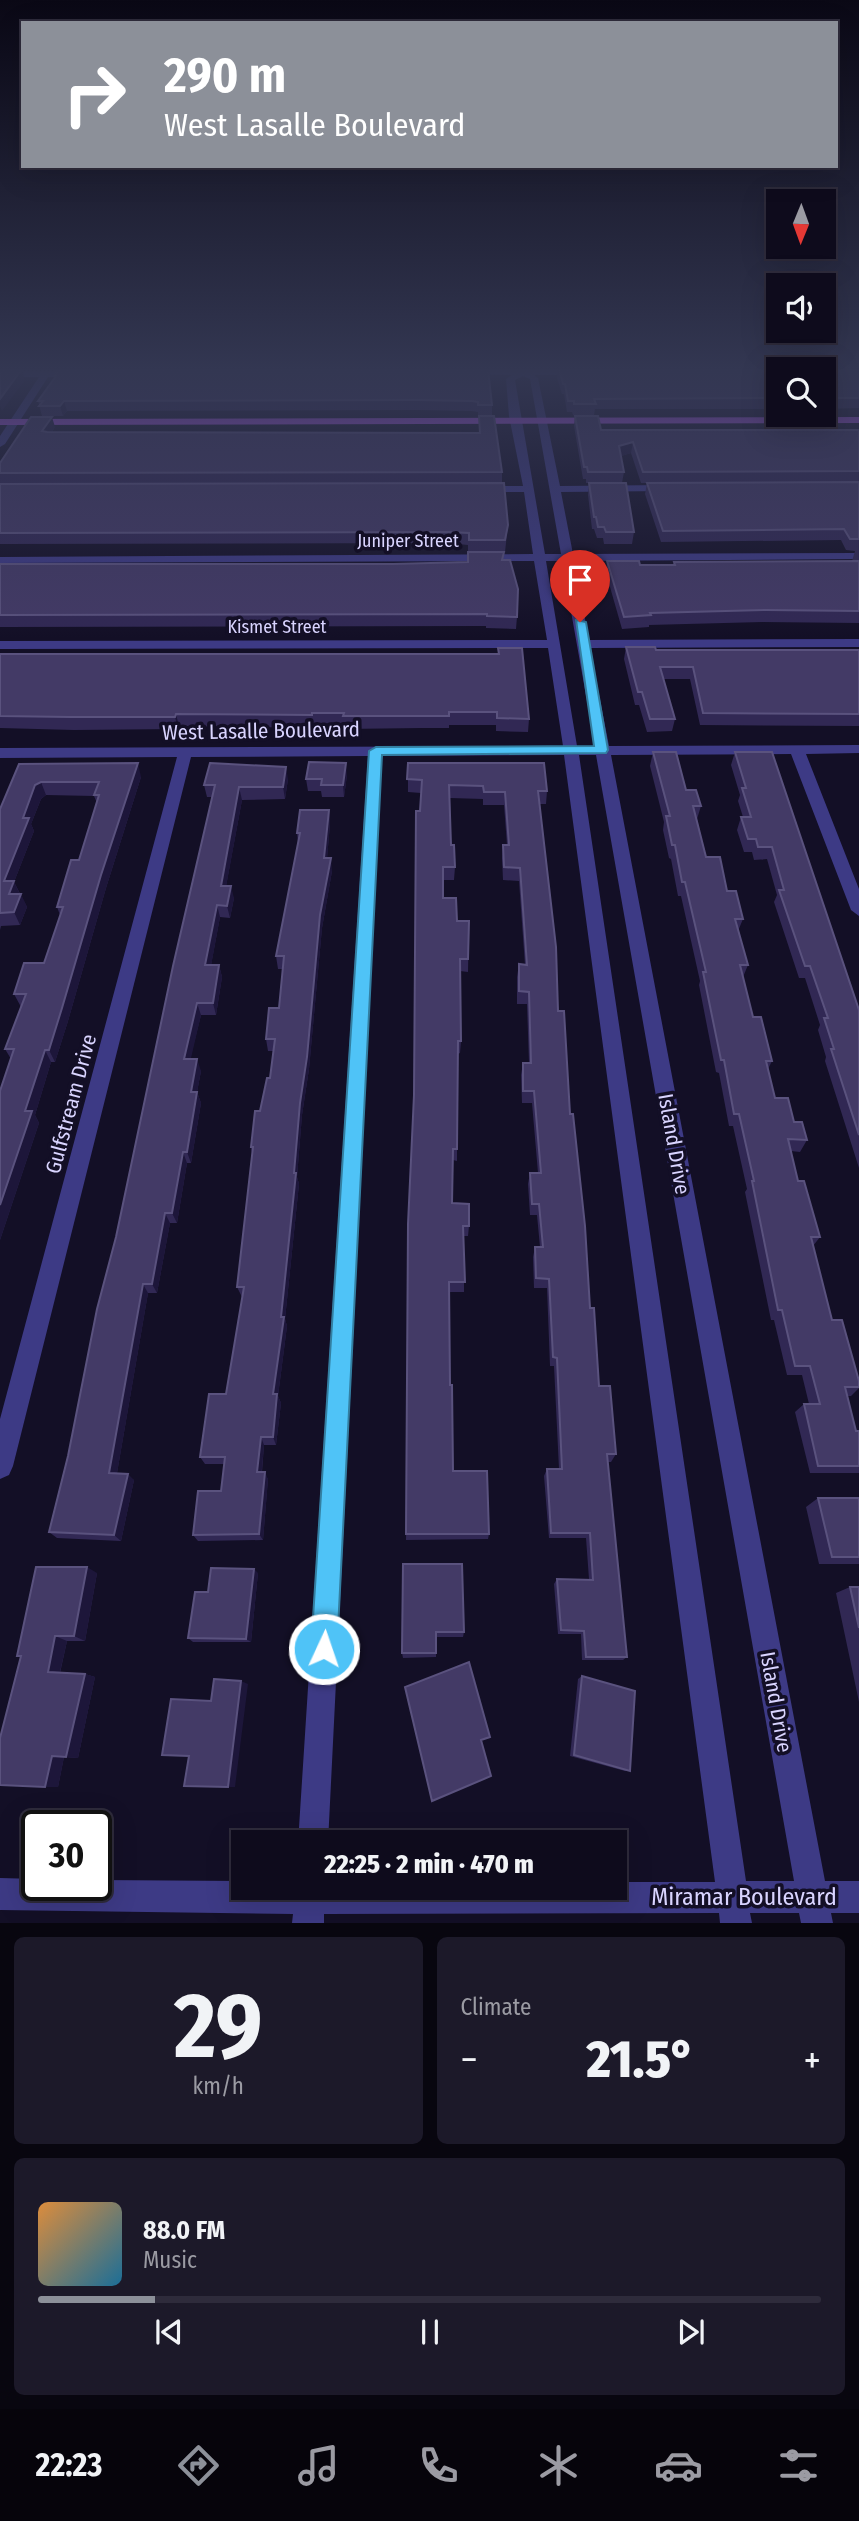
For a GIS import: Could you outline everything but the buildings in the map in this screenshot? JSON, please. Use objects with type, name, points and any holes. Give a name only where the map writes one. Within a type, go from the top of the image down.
[{"type":"street","points":[[523,459],[571,750],[734,1910]]},
{"type":"street","name":"Island Drive","points":[[549,459],[815,1910]]},
{"type":"street","points":[[555,489],[680,488]]},
{"type":"street","points":[[473,489],[529,489]]},
{"type":"street","name":"Juniper Street","points":[[0,560],[859,556]]},
{"type":"street","points":[[584,644],[859,643]]},
{"type":"street","name":"Kismet Street","points":[[0,645],[555,644]]},
{"type":"street","name":"West Lasalle Boulevard","points":[[0,752],[859,749]]},
{"type":"street","points":[[797,750],[859,910]]},
{"type":"street","points":[[314,1830],[376,751]]},
{"type":"street","name":"Gulfstream Drive","points":[[0,1466],[185,753]]},
{"type":"street","name":"Miramar Boulevard","points":[[0,1894],[310,1903],[734,1910],[815,1910],[859,1897]]},
{"type":"route","points":[[324,1649],[376,751],[601,750],[580,622]]}]
